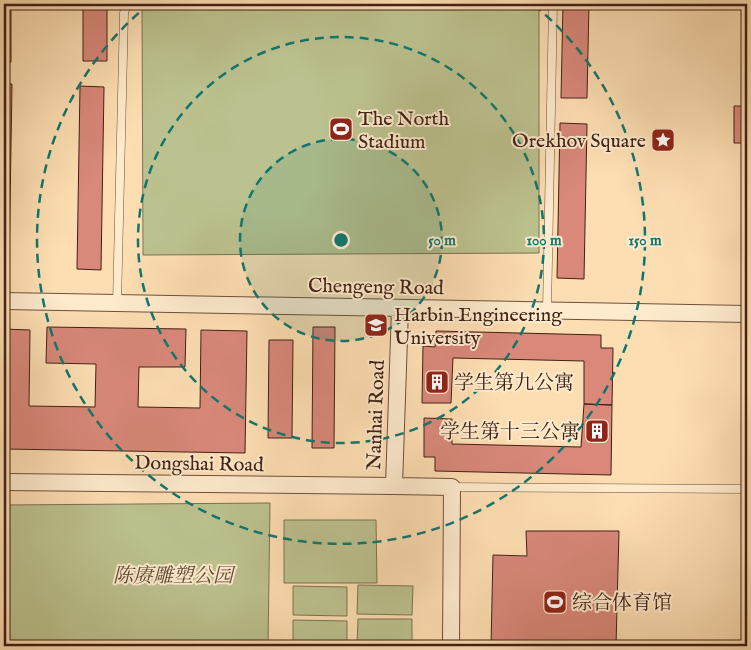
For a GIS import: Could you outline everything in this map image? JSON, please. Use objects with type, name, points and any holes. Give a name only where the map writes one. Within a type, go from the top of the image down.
[{"type":"street","name":"Chengeng Road","points":[[4,301],[747,314]]},
{"type":"street","name":"Nanhai Road","points":[[400,308],[394,486],[452,487]]},
{"type":"street","name":"Dongshai Road","points":[[4,482],[394,486]]},
{"type":"street","points":[[451,646],[452,487]]},
{"type":"lane","points":[[118,303],[124,13],[127,4]]},
{"type":"lane","points":[[547,310],[553,4]]},
{"type":"lane","points":[[452,487],[747,489]]},
{"type":"green space","name":"The North Stadium","points":[[142,4],[539,4],[539,253],[143,255]]},
{"type":"green space","name":"陈赓雕塑公园","points":[[270,503],[268,646],[4,646],[4,505]]},
{"type":"green space","points":[[284,520],[376,520],[377,583],[284,583]]},
{"type":"green space","points":[[358,585],[413,586],[412,615],[357,614]]},
{"type":"green space","points":[[293,586],[347,587],[347,616],[293,615]]},
{"type":"green space","points":[[358,619],[412,619],[412,646],[357,646]]},
{"type":"green space","points":[[293,620],[347,621],[347,646],[293,646]]},
{"type":"building","points":[[4,4],[11,4],[11,62],[4,62]]},
{"type":"building","points":[[83,4],[107,4],[107,61],[83,61]]},
{"type":"building","points":[[563,4],[589,4],[587,98],[561,98]]},
{"type":"building","points":[[4,84],[12,84],[9,267],[4,267]]},
{"type":"building","points":[[80,86],[104,87],[101,270],[77,269]]},
{"type":"building","points":[[734,106],[747,106],[747,143],[734,143]]},
{"type":"building","points":[[560,123],[587,124],[584,279],[557,278]]},
{"type":"building","points":[[47,327],[186,329],[185,367],[139,367],[138,407],[200,408],[201,330],[247,331],[245,453],[4,449],[4,329],[30,330],[29,406],[95,407],[96,364],[46,363]]},
{"type":"building","points":[[313,327],[335,327],[334,448],[312,448]]},
{"type":"building","name":"学生第九公寓","points":[[436,331],[601,335],[601,348],[613,348],[612,405],[584,404],[584,361],[453,358],[451,403],[422,403],[423,346],[435,347]]},
{"type":"building","points":[[269,340],[293,340],[292,438],[268,438]]},
{"type":"building","name":"学生第十三公寓","points":[[584,404],[612,405],[611,475],[435,471],[435,457],[424,457],[424,418],[452,419],[452,444],[581,447]]},
{"type":"building","name":"综合体育馆","points":[[526,531],[619,531],[616,646],[491,646],[493,555],[527,556]]},
{"type":"place","name":"The North Stadium","points":[[341,129]]},
{"type":"place","name":"Orekhov Square","points":[[663,140]]},
{"type":"place","name":"Harbin Engineering University","points":[[376,325]]},
{"type":"place","name":"学生第九公寓","points":[[437,382]]},
{"type":"place","name":"学生第十三公寓","points":[[597,431]]},
{"type":"place","name":"综合体育馆","points":[[555,602]]}]
